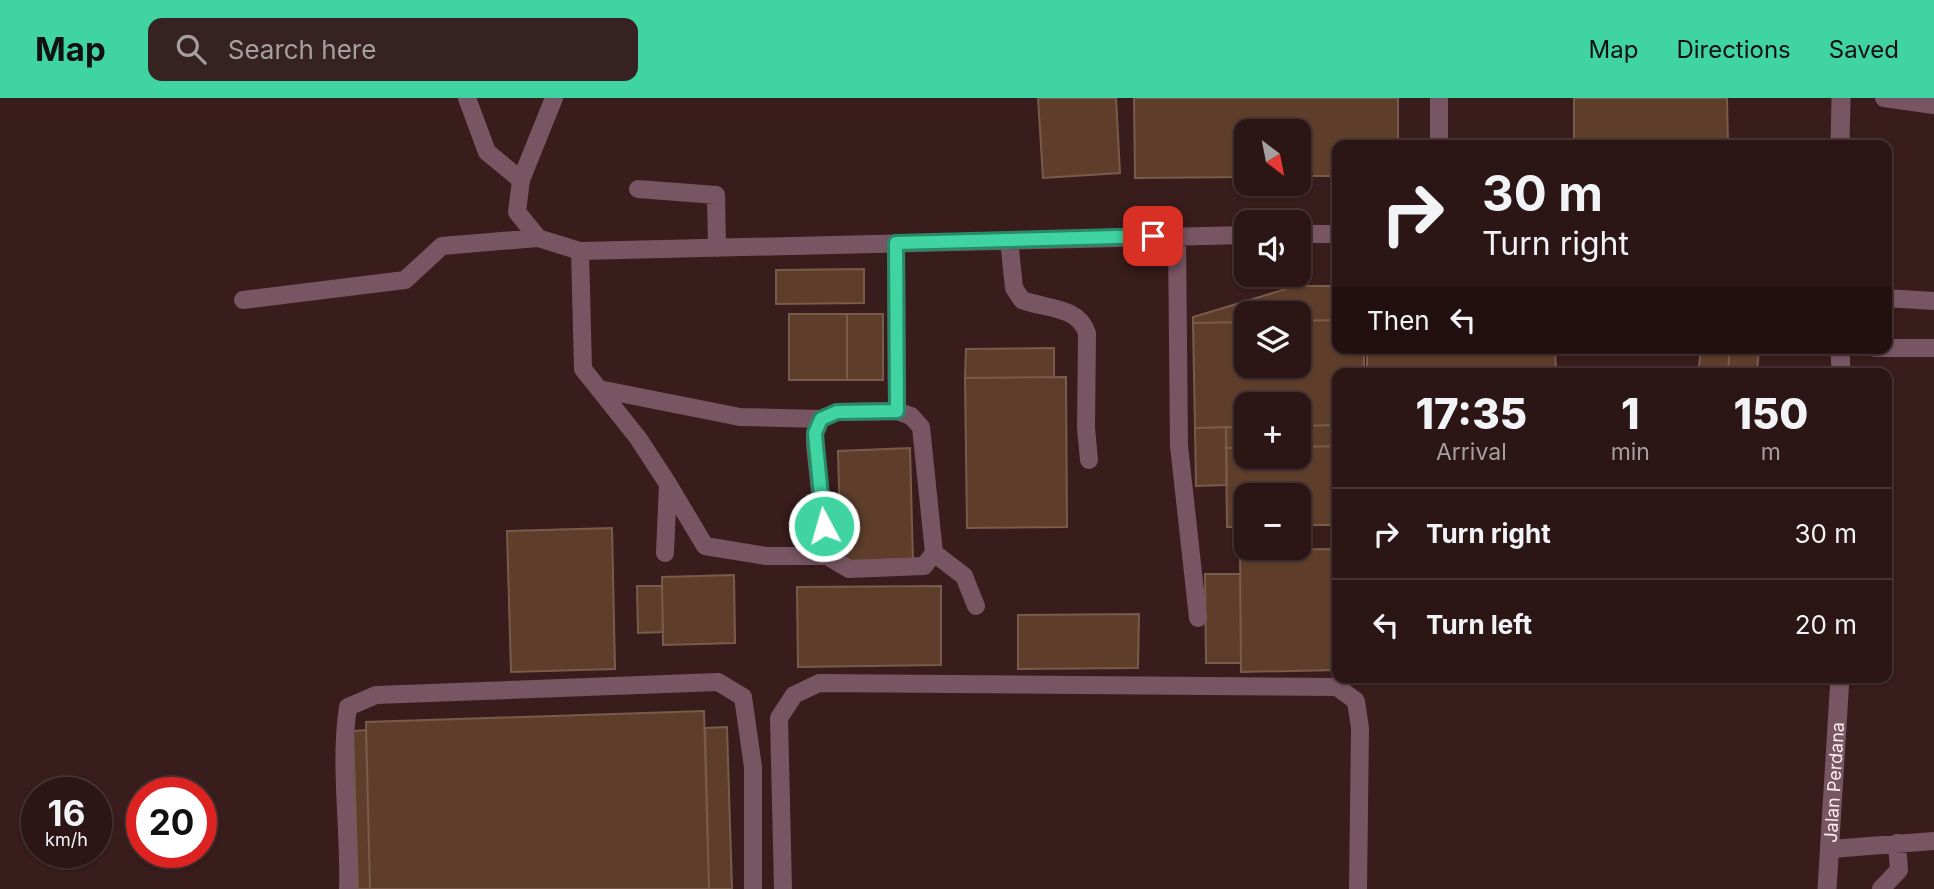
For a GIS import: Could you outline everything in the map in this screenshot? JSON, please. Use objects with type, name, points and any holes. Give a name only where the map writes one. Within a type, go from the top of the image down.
[{"type":"street","points":[[1840,140],[1841,98]]},
{"type":"street","name":"Jalan Perdana","points":[[1827,889],[1840,683]]},
{"type":"lane","points":[[467,98],[487,152],[521,180]]},
{"type":"lane","points":[[538,238],[517,212],[521,180],[554,98]]},
{"type":"lane","points":[[1439,98],[1439,140]]},
{"type":"lane","points":[[1884,98],[1934,105]]},
{"type":"lane","points":[[638,189],[716,195],[717,248]]},
{"type":"lane","points":[[243,300],[405,280],[442,246],[538,238],[580,251],[1234,234]]},
{"type":"lane","points":[[1311,234],[1332,234]]},
{"type":"lane","points":[[1177,235],[1179,446],[1198,618]]},
{"type":"lane","points":[[1009,240],[1014,288],[1022,300],[1074,313],[1083,321],[1087,333],[1086,428],[1089,460]]},
{"type":"lane","points":[[896,243],[897,411]]},
{"type":"lane","points":[[580,251],[583,369],[638,438],[705,546],[766,556],[827,556],[849,569],[924,566],[934,553],[921,427],[911,415],[897,411],[837,412],[821,419],[740,417],[599,389]]},
{"type":"lane","points":[[1892,298],[1934,301]]},
{"type":"lane","points":[[1892,348],[1934,348]]},
{"type":"lane","points":[[821,419],[815,433],[827,556]]},
{"type":"lane","points":[[665,554],[668,484]]},
{"type":"lane","points":[[934,553],[964,576],[976,606]]},
{"type":"lane","points":[[348,889],[349,843],[343,739],[348,707],[376,695],[718,682],[743,696],[753,767],[753,889]]},
{"type":"lane","points":[[783,889],[779,718],[794,695],[819,683],[1337,687],[1356,701],[1360,728],[1358,889]]},
{"type":"lane","points":[[1831,849],[1934,841]]},
{"type":"lane","points":[[1881,889],[1899,870],[1897,843]]},
{"type":"building","points":[[1038,98],[1116,98],[1120,173],[1043,178]]},
{"type":"building","points":[[1134,98],[1398,98],[1398,140],[1332,140],[1332,176],[1311,176],[1311,119],[1234,119],[1234,177],[1135,178]]},
{"type":"building","points":[[1574,98],[1727,98],[1728,140],[1574,140]]},
{"type":"building","points":[[864,269],[864,303],[776,304],[776,270]]},
{"type":"building","points":[[1332,286],[1332,320],[1311,321],[1311,301],[1246,301],[1293,287]]},
{"type":"building","points":[[1234,305],[1234,322],[1193,323],[1193,317]]},
{"type":"building","points":[[789,314],[847,314],[847,380],[789,380]]},
{"type":"building","points":[[847,314],[883,314],[883,380],[847,380]]},
{"type":"building","points":[[1332,320],[1332,354],[1364,354],[1364,368],[1332,368],[1332,425],[1311,426],[1311,392],[1234,392],[1234,427],[1195,428],[1193,323],[1234,322],[1234,378],[1311,378],[1311,321]]},
{"type":"building","points":[[1054,348],[1054,377],[965,378],[966,349]]},
{"type":"building","points":[[1367,354],[1555,354],[1556,368],[1367,368]]},
{"type":"building","points":[[1700,354],[1729,354],[1728,368],[1699,367]]},
{"type":"building","points":[[1729,354],[1759,354],[1757,368],[1728,368]]},
{"type":"building","points":[[1066,377],[1067,527],[967,528],[965,378]]},
{"type":"building","points":[[1332,425],[1332,446],[1311,447],[1311,426]]},
{"type":"building","points":[[1226,427],[1227,485],[1196,486],[1195,428]]},
{"type":"building","points":[[1226,427],[1234,427],[1234,448],[1226,448]]},
{"type":"building","points":[[1332,446],[1332,525],[1311,525],[1311,483],[1234,483],[1234,527],[1227,527],[1226,448],[1234,448],[1234,469],[1311,469],[1311,447]]},
{"type":"building","points":[[910,448],[913,562],[841,565],[838,451]]},
{"type":"building","points":[[612,528],[615,669],[511,672],[507,531]]},
{"type":"building","points":[[1311,549],[1332,549],[1332,670],[1241,672],[1240,560],[1311,560]]},
{"type":"building","points":[[1205,574],[1240,574],[1241,663],[1206,663]]},
{"type":"building","points":[[734,575],[735,643],[663,645],[662,577]]},
{"type":"building","points":[[637,586],[662,586],[663,632],[638,633]]},
{"type":"building","points":[[941,586],[941,665],[798,667],[797,587]]},
{"type":"building","points":[[1139,614],[1138,668],[1018,669],[1018,615]]},
{"type":"building","points":[[704,711],[709,889],[370,889],[366,722]]},
{"type":"building","points":[[727,727],[732,889],[709,889],[705,728]]},
{"type":"building","points":[[366,730],[370,889],[358,889],[353,731]]},
{"type":"route","points":[[824,526],[815,433],[821,419],[837,412],[897,411],[896,243],[1153,236]]}]
